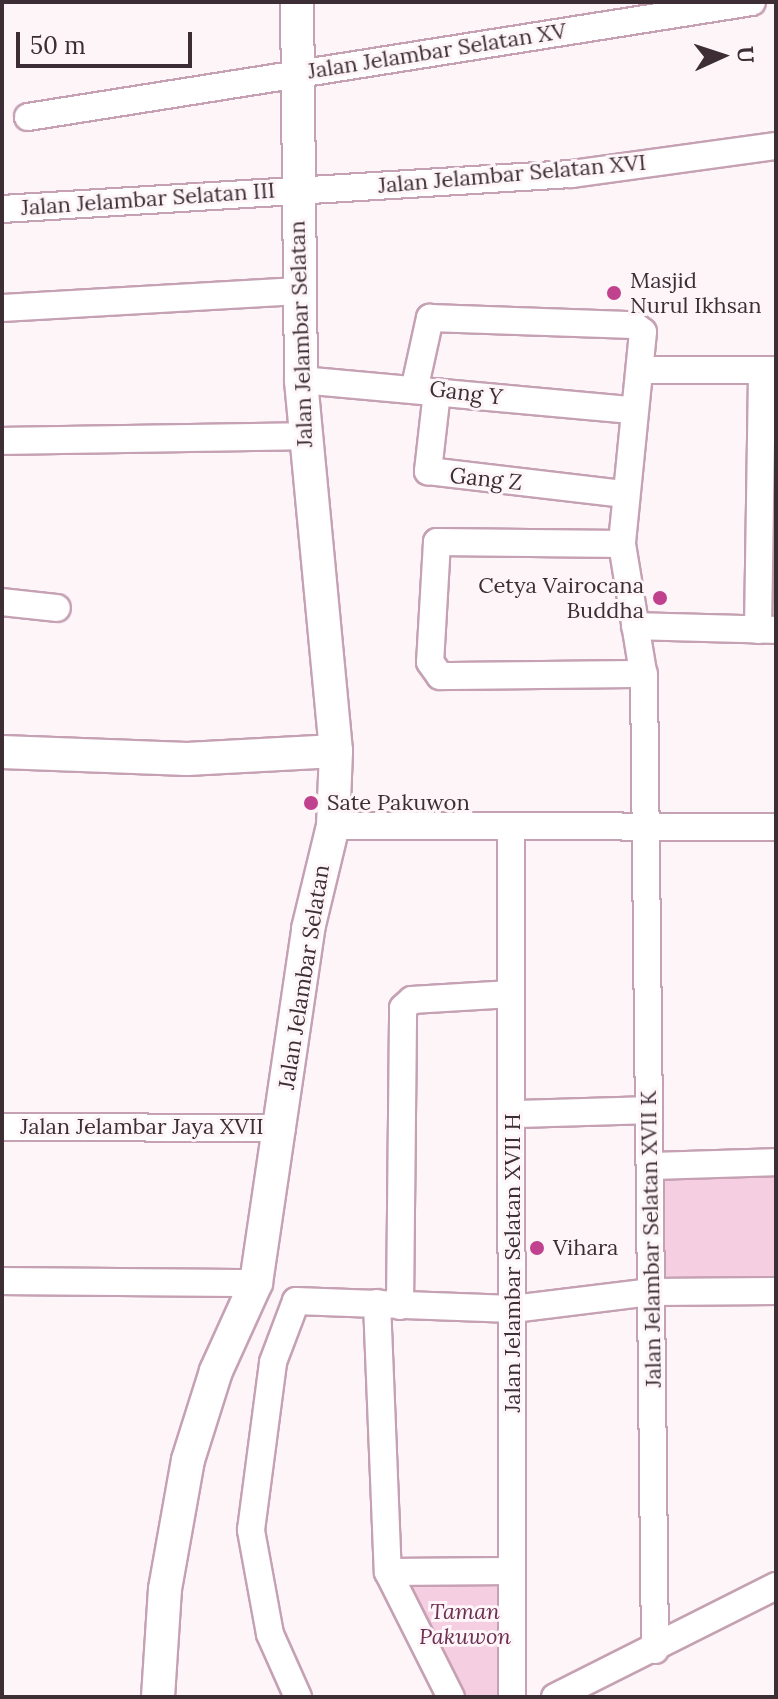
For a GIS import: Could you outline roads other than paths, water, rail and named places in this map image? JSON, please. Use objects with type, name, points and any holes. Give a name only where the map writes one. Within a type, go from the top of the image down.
[{"type":"street","name":"Jalan Jelambar Selatan","points":[[158,1697],[165,1589],[188,1460],[216,1371],[256,1283],[282,1128],[308,929],[333,826],[336,751],[301,380],[295,189],[297,2]]},
{"type":"street","name":"Jalan Jelambar Selatan XV","points":[[28,117],[752,2]]},
{"type":"street","name":"Jalan Jelambar Selatan XVI","points":[[295,189],[571,174],[776,146]]},
{"type":"street","name":"Jalan Jelambar Selatan III","points":[[2,209],[295,189]]},
{"type":"street","points":[[2,308],[299,291]]},
{"type":"street","name":"Jalan Jelambar Selatan XVII K","points":[[426,389],[430,318],[640,325],[642,370],[632,410],[623,494],[622,544],[644,674],[655,1650]]},
{"type":"street","points":[[635,626],[767,630],[769,370],[642,370]]},
{"type":"street","name":"Gang Y","points":[[301,380],[632,410]]},
{"type":"street","name":"Gang Z","points":[[426,389],[428,471],[623,494]]},
{"type":"street","points":[[2,441],[304,436]]},
{"type":"street","points":[[622,544],[437,542],[430,662],[440,676],[644,674]]},
{"type":"street","points":[[2,602],[57,608]]},
{"type":"street","points":[[2,752],[187,759],[336,751]]},
{"type":"street","points":[[333,826],[511,829],[776,827]]},
{"type":"street","name":"Jalan Jelambar Selatan XVII H","points":[[511,829],[514,1114],[512,1697]]},
{"type":"street","points":[[451,1697],[388,1572],[388,1304],[403,1008],[412,1000],[511,994]]},
{"type":"street","points":[[514,1114],[648,1110]]},
{"type":"street","name":"Jalan Jelambar Jaya XVII","points":[[2,1127],[282,1128]]},
{"type":"street","points":[[650,1166],[776,1162]]},
{"type":"street","points":[[2,1281],[256,1283]]},
{"type":"street","points":[[298,1697],[270,1634],[251,1530],[273,1362],[296,1301],[513,1309],[652,1292],[776,1291]]},
{"type":"street","points":[[388,1572],[511,1571]]},
{"type":"street","points":[[555,1697],[655,1650],[776,1586]]},
{"type":"place","name":"Masjid Nurul Ikhsan","points":[[614,293]]},
{"type":"place","name":"Cetya Vairocana Buddha","points":[[660,598]]},
{"type":"place","name":"Sate Pakuwon","points":[[311,803]]},
{"type":"place","name":"Vihara","points":[[537,1248]]},
{"type":"park label","name":"Taman Pakuwon","points":[[465,1624]]}]
